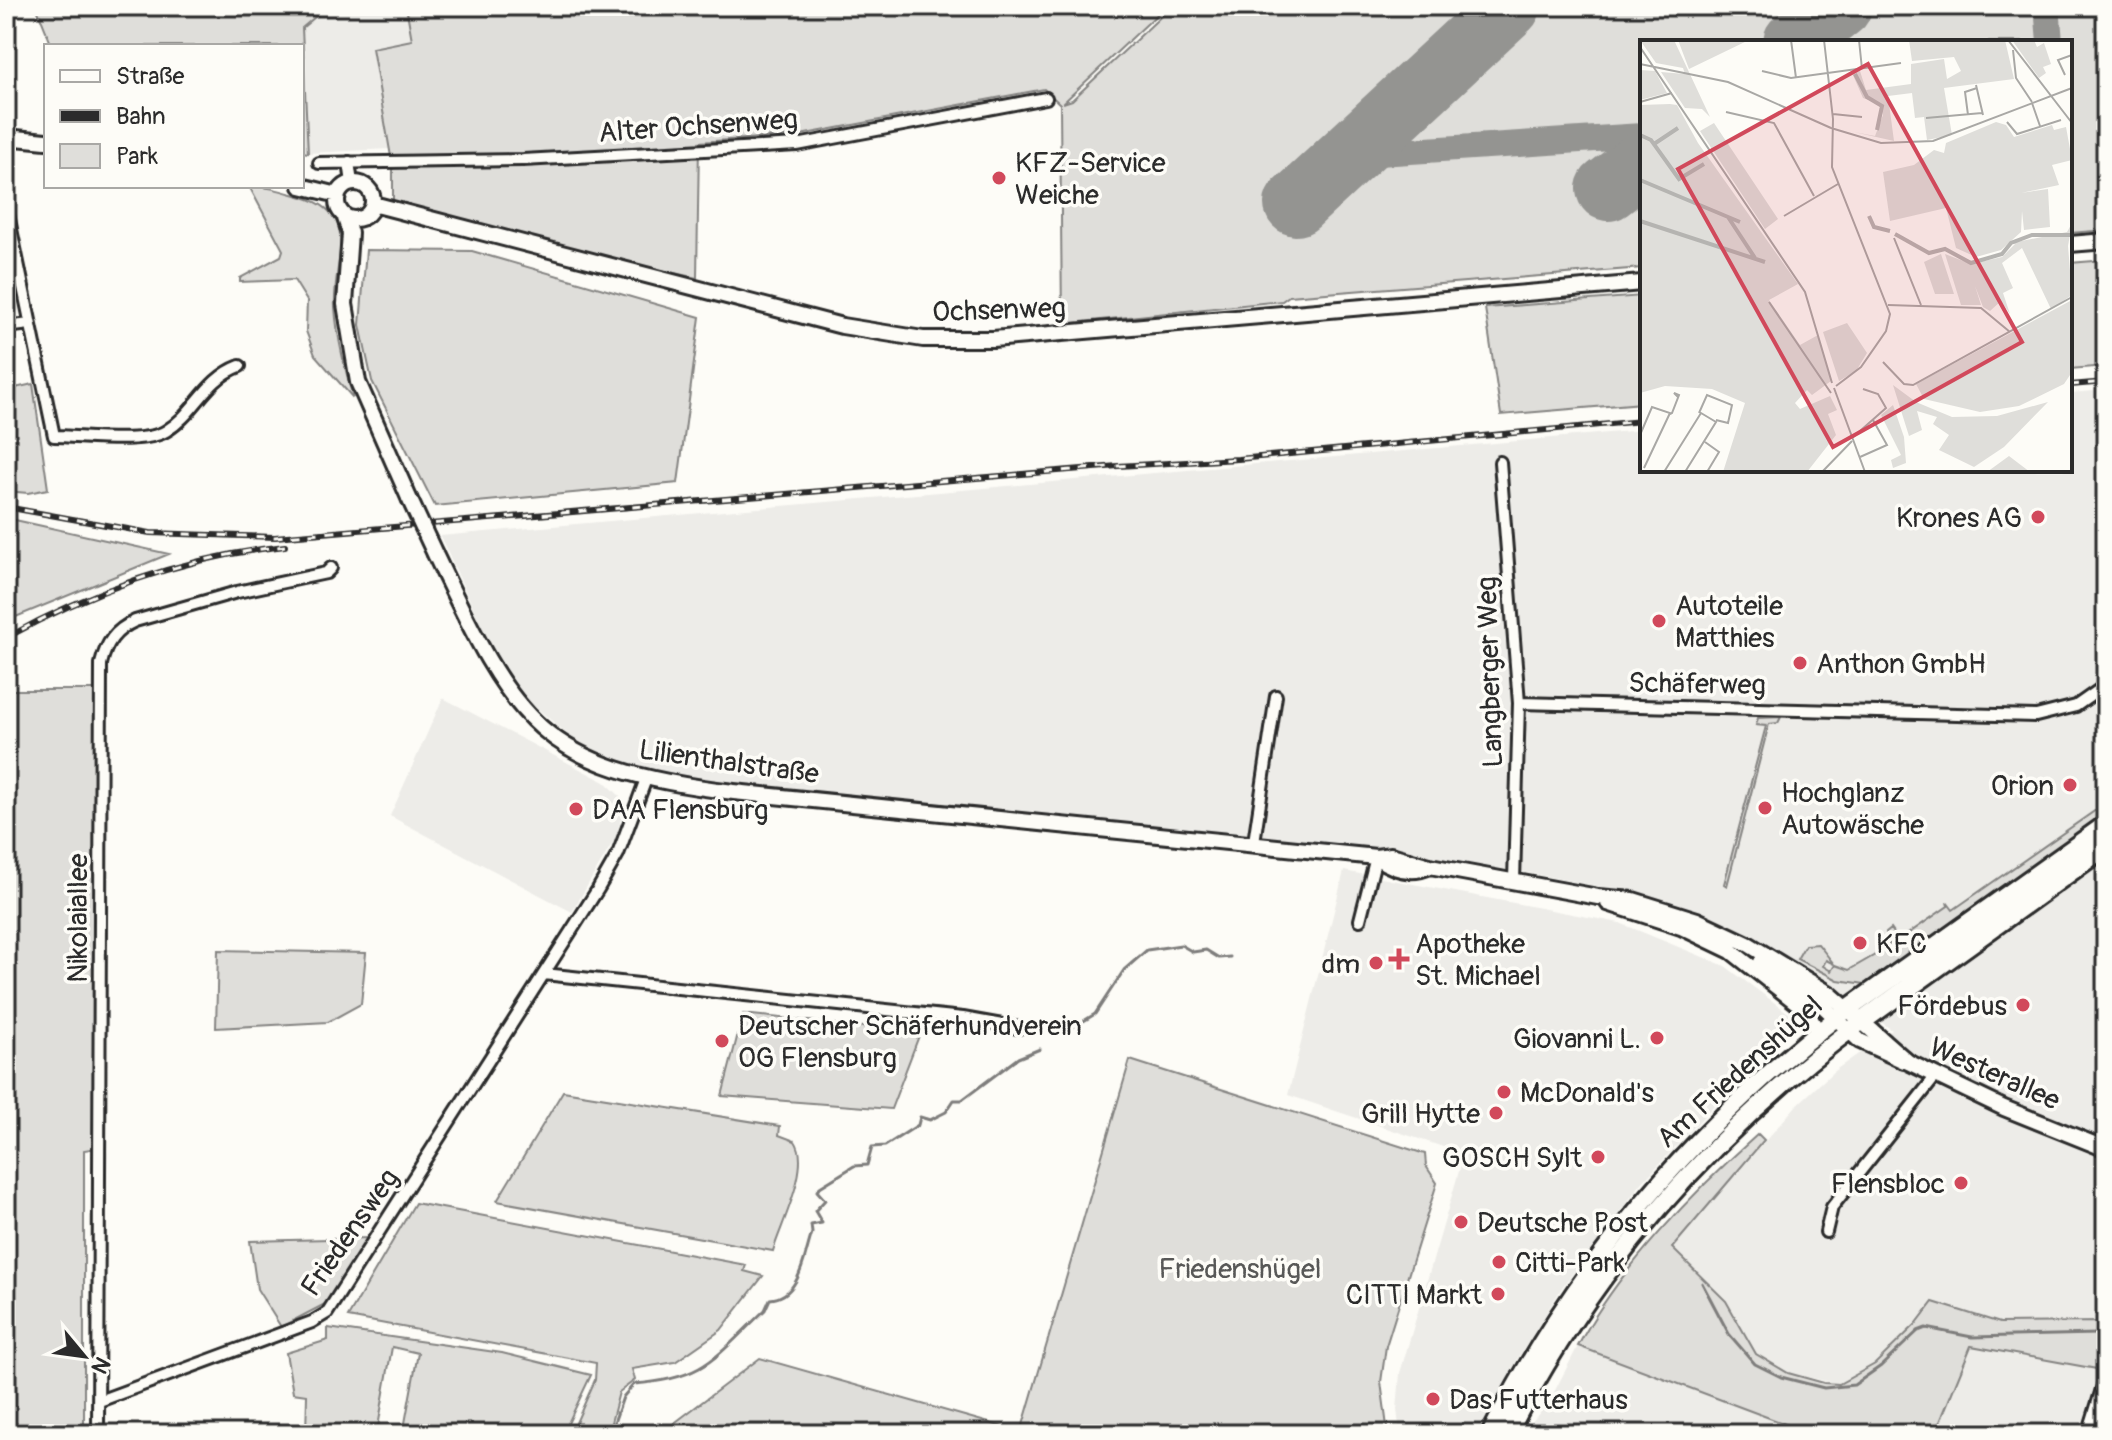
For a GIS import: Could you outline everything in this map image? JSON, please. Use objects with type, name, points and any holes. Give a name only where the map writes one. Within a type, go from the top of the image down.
[{"type":"highway","name":"Am Friedenshügel","points":[[1849,1020],[2106,825]]},
{"type":"highway","name":"Am Friedenshügel","points":[[1849,1020],[2106,846]]},
{"type":"main road","name":"Am Friedenshügel","points":[[1490,1434],[1541,1339],[1613,1237],[1702,1138],[1818,1032],[1849,1020]]},
{"type":"main road","name":"Am Friedenshügel","points":[[1508,1434],[1554,1349],[1640,1230],[1715,1148],[1849,1020]]},
{"type":"street","name":"Alter Ochsenweg","points":[[319,163],[523,160],[797,145],[1046,98]]},
{"type":"street","points":[[6,137],[44,141]]},
{"type":"street","points":[[349,162],[352,183]]},
{"type":"street","points":[[344,215],[338,206],[338,195],[352,183]]},
{"type":"street","points":[[352,183],[368,188],[368,210]]},
{"type":"street","points":[[304,187],[338,195]]},
{"type":"street","points":[[6,205],[54,436],[160,434],[179,420],[214,379],[240,366]]},
{"type":"street","name":"Ochsenweg","points":[[344,215],[353,219],[368,210],[842,326],[923,339],[1009,338],[1640,283]]},
{"type":"street","name":"Lilienthalstraße","points":[[349,251],[353,233],[368,210]]},
{"type":"street","name":"Lilienthalstraße","points":[[344,215],[349,226],[345,304],[358,382],[409,498],[479,647],[502,685],[530,719],[557,742],[588,759],[646,779],[734,792],[1254,842],[1376,857],[1389,866],[1417,872],[1430,866],[1598,897],[1633,900],[1718,929],[1784,965],[1849,1020]]},
{"type":"street","points":[[2072,244],[2106,241]]},
{"type":"street","points":[[6,327],[30,324]]},
{"type":"street","name":"Langberger Weg","points":[[1500,462],[1519,703],[1514,881]]},
{"type":"street","name":"Nikolaiallee","points":[[98,1434],[101,664],[104,650],[121,627],[135,621],[237,592],[326,573],[331,568]]},
{"type":"street","name":"Schäferweg","points":[[1519,703],[2036,716],[2076,706],[2106,685]]},
{"type":"street","points":[[1254,842],[1276,696]]},
{"type":"street","name":"Friedensweg","points":[[99,1401],[312,1322],[327,1313],[618,854],[646,779]]},
{"type":"street","points":[[1360,920],[1376,857]]},
{"type":"street","name":"Lilienthalstraße","points":[[1598,897],[1681,927],[1767,965],[1849,1020]]},
{"type":"street","name":"Lilienthalstraße","points":[[1731,951],[1806,1010],[1818,1032]]},
{"type":"street","points":[[544,974],[963,1018],[1019,1028]]},
{"type":"street","name":"Westerallee","points":[[1849,1020],[1908,1062],[1935,1077],[2106,1149]]},
{"type":"street","points":[[1826,1232],[1832,1207],[1935,1077]]},
{"type":"street","points":[[2088,1434],[2104,1392],[2106,1376]]},
{"type":"shaded area","points":[[328,6],[406,6],[413,41],[373,48],[390,149],[308,153],[302,28]]},
{"type":"shaded area","points":[[2106,390],[2106,1322],[2000,1323],[1933,1302],[1889,1353],[1857,1377],[1839,1384],[1788,1373],[1756,1354],[1726,1301],[1671,1248],[1796,1106],[1834,1071],[1892,1030],[1849,998],[1718,922],[1638,894],[1523,872],[1349,844],[655,777],[578,743],[526,699],[494,653],[440,536],[1640,430],[1640,472],[2072,472],[2072,393]]},
{"type":"shaded area","points":[[443,698],[605,782],[620,796],[623,812],[616,837],[572,912],[390,816]]},
{"type":"shaded area","points":[[1344,871],[1620,923],[1725,966],[1791,1015],[1756,1060],[1641,1184],[1563,1286],[1518,1358],[1478,1434],[1400,1434],[1397,1410],[1400,1373],[1464,1154],[1288,1095]]},
{"type":"shaded area","points":[[2106,1342],[2106,1434],[1935,1434],[1970,1346],[2097,1369]]},
{"type":"shaded area","points":[[1578,1346],[1812,1434],[1522,1434],[1550,1400]]},
{"type":"green space","points":[[36,6],[328,6],[302,28],[303,44],[51,44]]},
{"type":"green space","points":[[406,6],[1166,6],[1063,103],[1072,100],[1172,6],[2106,6],[2106,230],[2072,233],[2072,40],[1640,40],[1640,268],[1289,296],[1282,301],[1062,324],[1060,104],[1044,89],[795,136],[699,142],[697,278],[560,248],[393,205],[393,168],[372,48],[412,40]]},
{"type":"green space","points":[[304,70],[308,153],[304,152]]},
{"type":"green space","points":[[250,188],[270,188],[303,197],[321,205],[333,215],[339,228],[340,242],[335,290],[336,319],[353,398],[315,355],[306,331],[307,301],[294,280],[240,282],[240,278],[281,256],[283,250]]},
{"type":"green space","points":[[366,250],[472,251],[700,317],[678,483],[435,506],[372,381],[360,325]]},
{"type":"green space","points":[[2106,260],[2106,366],[2072,369],[2072,263]]},
{"type":"green space","points":[[1640,296],[1640,403],[1501,415],[1485,308]]},
{"type":"green space","points":[[33,384],[48,489],[28,493],[6,491],[6,390]]},
{"type":"green space","points":[[6,518],[169,554],[6,621]]},
{"type":"green space","points":[[6,690],[96,690],[97,1148],[84,1150],[84,1434],[6,1434]]},
{"type":"green space","points":[[1781,717],[1778,723],[1769,724],[1727,886],[1724,884],[1766,726],[1756,725],[1758,718]]},
{"type":"green space","points":[[2106,803],[2106,814],[1865,984],[1838,980],[1797,959],[1805,945],[1818,944],[1834,964],[1826,960],[1823,966],[1831,971],[1835,965],[1849,970],[1887,948],[1890,942],[1886,933],[1891,929],[1899,940],[1948,906],[1947,902],[1953,910]]},
{"type":"green space","points":[[218,950],[366,953],[361,1004],[328,1022],[216,1028]]},
{"type":"green space","points":[[743,1014],[920,1033],[891,1109],[722,1096]]},
{"type":"green space","name":"Friedenshügel","points":[[1130,1060],[1425,1154],[1426,1166],[1437,1183],[1386,1346],[1381,1382],[1388,1434],[660,1434],[760,1358],[1021,1432]]},
{"type":"green space","points":[[563,1091],[780,1126],[779,1135],[795,1141],[800,1165],[773,1251],[497,1201]]},
{"type":"green space","points":[[1758,1134],[1764,1140],[1672,1248],[1726,1301],[1756,1354],[1788,1373],[1839,1384],[1875,1364],[1916,1324],[1933,1302],[2000,1323],[2106,1322],[2106,1342],[2097,1369],[1971,1346],[1935,1434],[1812,1434],[1578,1346],[1614,1289],[1659,1233],[1708,1180]]},
{"type":"green space","points":[[415,1203],[746,1265],[744,1271],[763,1276],[721,1330],[675,1362],[632,1369],[635,1380],[619,1392],[608,1434],[571,1434],[595,1380],[596,1363],[348,1317]]},
{"type":"green space","points":[[370,1238],[327,1303],[281,1327],[257,1289],[250,1241]]},
{"type":"green space","points":[[328,1328],[502,1353],[591,1375],[563,1434],[403,1434],[418,1353],[392,1347],[378,1427],[392,1434],[306,1434],[307,1395],[293,1393],[286,1353],[328,1340]]},
{"type":"waterway","points":[[1069,1030],[1095,1014],[1124,970],[1147,950],[1181,945],[1193,952],[1206,950],[1219,958],[1230,957]]},
{"type":"waterway","points":[[610,1434],[623,1397],[634,1384],[678,1377],[708,1363],[765,1310],[770,1299],[788,1292],[803,1264],[812,1233],[811,1225],[822,1223],[815,1211],[825,1200],[817,1191],[820,1187],[854,1166],[867,1165],[872,1147],[885,1146],[918,1125],[920,1117],[930,1120],[946,1112],[954,1100],[962,1100],[1018,1058],[1040,1049]]},
{"type":"waterway","points":[[1702,1283],[1729,1334],[1755,1364],[1781,1377],[1824,1388],[1854,1385],[1881,1366],[1918,1331],[1926,1328],[1972,1337],[2097,1334]]},
{"type":"taxiway","points":[[2047,6],[2050,40]]},
{"type":"taxiway","points":[[1348,155],[1640,136]]},
{"type":"runway","points":[[1296,204],[1509,6]]},
{"type":"runway","points":[[1798,40],[1840,6]]},
{"type":"runway","points":[[1608,189],[1640,165]]},
{"type":"railway","points":[[2072,385],[2106,382]]},
{"type":"railway","points":[[6,507],[150,533],[275,537],[1118,466],[1238,459],[1640,421]]},
{"type":"railway","points":[[6,638],[72,605],[141,578],[212,558],[285,546]]},
{"type":"place","name":"KFZ-Service Weiche","points":[[999,178]]},
{"type":"place","name":"Krones AG","points":[[2038,517]]},
{"type":"place","name":"Autoteile Matthies","points":[[1659,621]]},
{"type":"place","name":"Anthon GmbH","points":[[1800,663]]},
{"type":"place","name":"Orion","points":[[2070,785]]},
{"type":"place","name":"Hochglanz Autowäsche","points":[[1765,808]]},
{"type":"place","name":"DAA Flensburg","points":[[576,809]]},
{"type":"place","name":"KFC","points":[[1860,943]]},
{"type":"place","name":"Apotheke St. Michael","points":[[1399,959]]},
{"type":"place","name":"dm","points":[[1376,963]]},
{"type":"place","name":"Fördebus","points":[[2023,1005]]},
{"type":"place","name":"Giovanni L.","points":[[1657,1038]]},
{"type":"place","name":"Deutscher Schäferhundverein OG Flensburg","points":[[722,1041]]},
{"type":"place","name":"McDonald's","points":[[1504,1092]]},
{"type":"place","name":"Grill Hytte","points":[[1496,1113]]},
{"type":"place","name":"GOSCH Sylt","points":[[1598,1157]]},
{"type":"place","name":"Flensbloc","points":[[1961,1183]]},
{"type":"place","name":"Deutsche Post","points":[[1461,1222]]},
{"type":"place","name":"Citti-Park","points":[[1499,1262]]},
{"type":"place","name":"CITTI Markt","points":[[1498,1294]]},
{"type":"place","name":"Das Futterhaus","points":[[1433,1399]]}]
